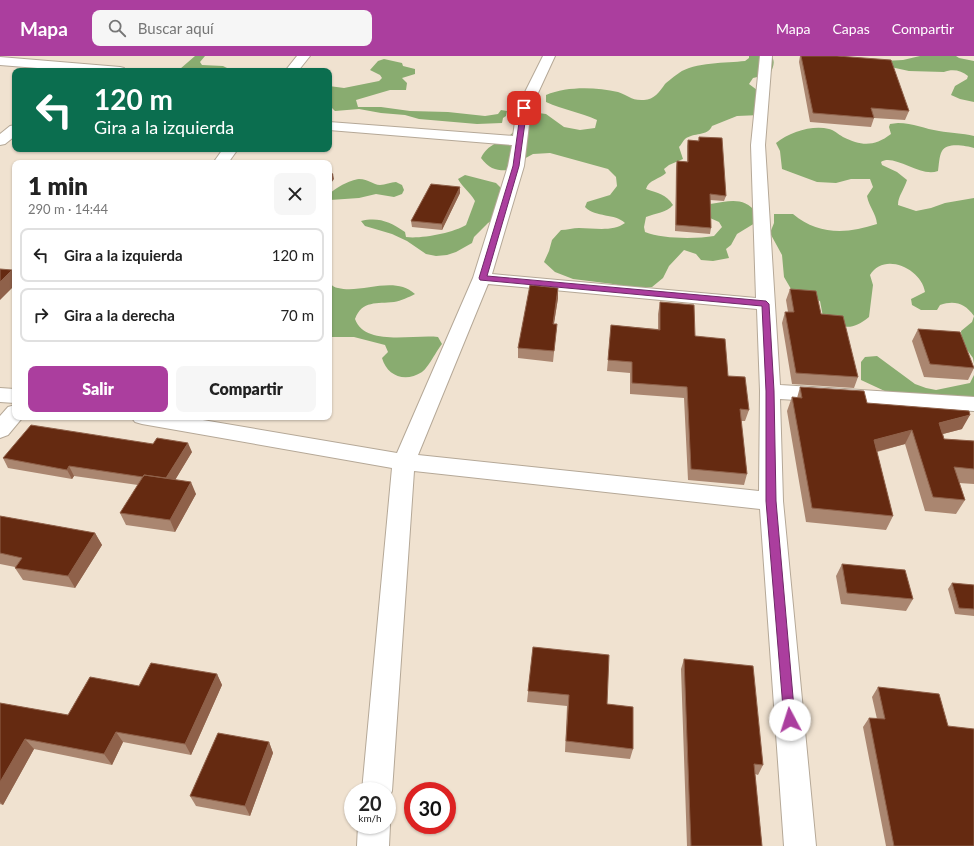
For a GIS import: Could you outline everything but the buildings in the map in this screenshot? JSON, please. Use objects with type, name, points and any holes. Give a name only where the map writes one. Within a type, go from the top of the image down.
[{"type":"street","points":[[90,68],[105,56]]},
{"type":"street","points":[[294,68],[304,56]]},
{"type":"street","points":[[378,782],[404,462],[482,278],[516,166],[524,108],[549,56]]},
{"type":"street","points":[[766,56],[758,145],[770,391],[771,501],[800,846]]},
{"type":"street","points":[[0,61],[68,68]]},
{"type":"street","points":[[332,126],[520,141]]},
{"type":"street","points":[[0,141],[12,131]]},
{"type":"street","points":[[222,160],[229,152]]},
{"type":"street","points":[[482,278],[766,304]]},
{"type":"street","points":[[770,391],[974,404]]},
{"type":"street","points":[[0,395],[12,396]]},
{"type":"street","points":[[0,430],[12,416]]},
{"type":"street","points":[[159,420],[404,462],[771,501]]},
{"type":"street","points":[[373,846],[374,834]]},
{"type":"green space","points":[[195,56],[205,56],[200,62],[202,65],[223,66],[227,68],[181,68]]},
{"type":"green space","points":[[749,56],[771,56],[774,62],[770,74],[753,78],[749,84],[757,90],[760,115],[737,116],[712,126],[707,132],[685,139],[679,147],[683,159],[669,165],[664,169],[666,173],[649,184],[646,189],[665,196],[673,205],[664,211],[646,217],[644,227],[645,232],[660,236],[698,238],[714,236],[722,227],[719,222],[710,218],[710,204],[736,201],[747,204],[752,208],[757,213],[755,223],[737,234],[731,245],[726,249],[729,258],[713,261],[701,260],[696,254],[684,250],[669,266],[663,278],[652,287],[632,288],[573,279],[555,272],[544,262],[552,240],[561,230],[579,228],[609,229],[625,223],[616,218],[594,213],[585,207],[587,202],[610,195],[617,186],[616,177],[608,169],[550,153],[533,154],[522,160],[520,169],[498,170],[485,163],[481,158],[484,152],[515,130],[519,115],[531,112],[546,114],[564,127],[580,130],[595,128],[597,120],[546,102],[546,95],[563,90],[591,88],[618,92],[636,100],[648,100],[654,97],[666,83],[685,69],[702,65],[745,61],[749,58]]},
{"type":"green space","points":[[920,56],[956,56],[974,61],[974,102],[960,99],[951,95],[955,86],[967,79],[968,76],[962,72],[953,70],[944,72],[909,71],[886,66],[884,61],[903,60]]},
{"type":"green space","points":[[384,59],[402,63],[403,66],[415,69],[415,74],[402,78],[407,83],[406,90],[390,90],[356,100],[358,107],[381,107],[410,111],[448,112],[485,116],[498,114],[501,110],[507,111],[506,116],[503,118],[502,123],[477,124],[419,119],[405,115],[359,109],[335,111],[332,108],[332,86],[344,88],[379,81],[382,78],[380,75],[370,70],[378,61]]},
{"type":"green space","points":[[898,123],[974,136],[974,148],[957,145],[944,148],[940,155],[938,171],[923,171],[893,161],[886,160],[881,162],[882,165],[897,172],[907,180],[898,205],[916,211],[945,203],[974,198],[974,316],[963,305],[955,303],[940,305],[937,310],[921,310],[912,305],[911,299],[925,292],[917,276],[902,266],[884,264],[876,268],[870,275],[873,285],[869,317],[857,325],[846,327],[841,326],[823,317],[820,301],[799,295],[791,289],[784,277],[782,255],[770,233],[774,223],[774,214],[793,214],[812,226],[833,231],[855,230],[877,224],[867,196],[873,187],[870,179],[851,179],[836,183],[817,182],[782,169],[780,151],[776,143],[801,130],[822,128],[834,131],[850,140],[867,144],[879,141],[891,134],[889,127],[890,124]]},
{"type":"green space","points":[[465,175],[496,183],[500,187],[505,200],[495,219],[488,223],[474,237],[472,243],[456,252],[436,256],[426,254],[407,241],[392,234],[365,226],[361,221],[384,221],[405,232],[406,237],[437,235],[460,228],[466,225],[475,201],[458,179]]},
{"type":"green space","points":[[355,180],[366,180],[380,185],[396,182],[402,185],[404,190],[402,194],[394,197],[376,194],[359,198],[332,200],[332,192],[338,187]]},
{"type":"green space","points":[[332,285],[336,288],[357,289],[388,285],[407,289],[415,294],[397,301],[371,304],[362,309],[355,319],[360,328],[379,336],[438,337],[442,344],[430,363],[422,372],[409,377],[403,377],[392,373],[384,364],[382,358],[388,352],[385,345],[354,337],[332,337]]},
{"type":"green space","points":[[974,316],[974,364],[973,358],[962,343],[961,331],[972,322]]},
{"type":"green space","points":[[877,356],[915,384],[936,390],[970,383],[974,375],[974,412],[940,401],[889,393],[861,380],[861,362],[865,357]]},
{"type":"route","points":[[524,108],[516,166],[482,278],[766,304],[770,391],[771,501],[790,720]]}]
